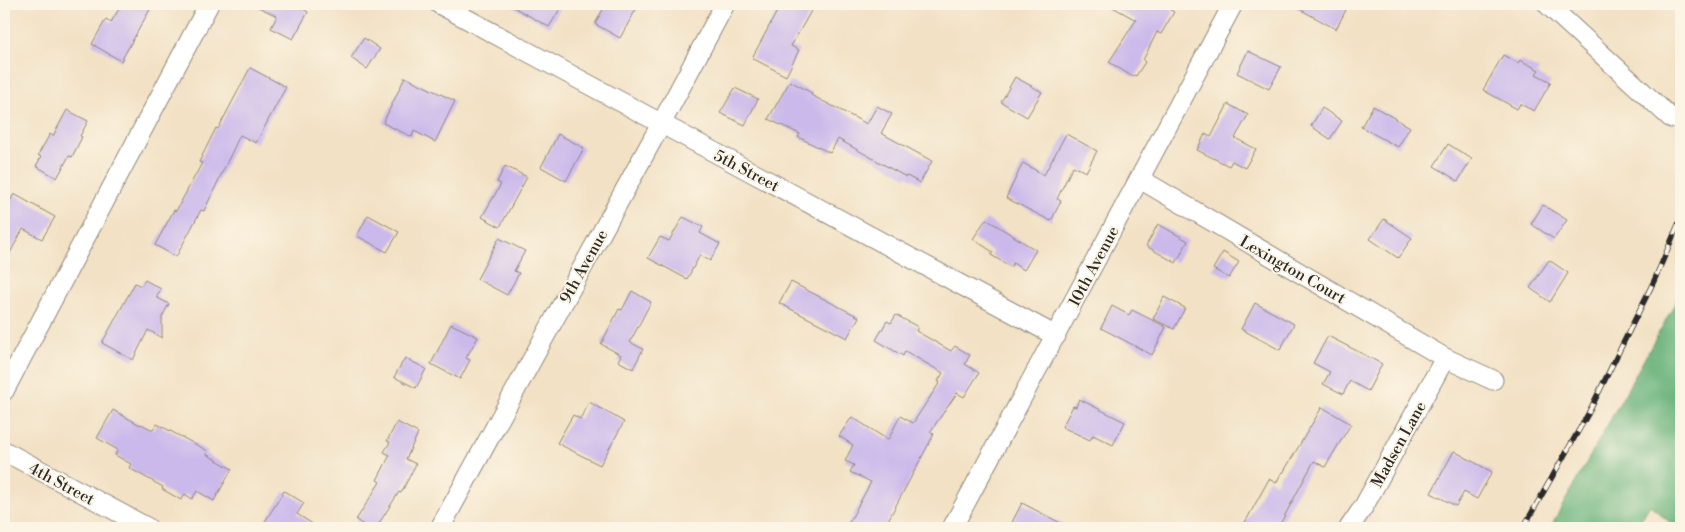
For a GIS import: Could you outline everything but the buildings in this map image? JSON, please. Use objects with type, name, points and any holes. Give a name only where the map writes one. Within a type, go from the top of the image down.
[{"type":"street","points":[[4,391],[209,4]]},
{"type":"street","name":"5th Street","points":[[439,4],[1056,336]]},
{"type":"street","name":"9th Avenue","points":[[440,528],[725,4]]},
{"type":"street","name":"10th Avenue","points":[[952,528],[1233,4]]},
{"type":"street","points":[[1547,4],[1671,118]]},
{"type":"street","name":"Lexington Court","points":[[1140,179],[1445,358],[1493,380]]},
{"type":"street","name":"Madsen Lane","points":[[1349,528],[1364,506],[1445,358]]},
{"type":"street","name":"4th Street","points":[[4,451],[148,528]]},
{"type":"green space","points":[[1681,293],[1681,528],[1676,528],[1650,505],[1636,528],[1550,528]]},
{"type":"railway","points":[[1523,528],[1588,414],[1654,281],[1681,218]]}]
